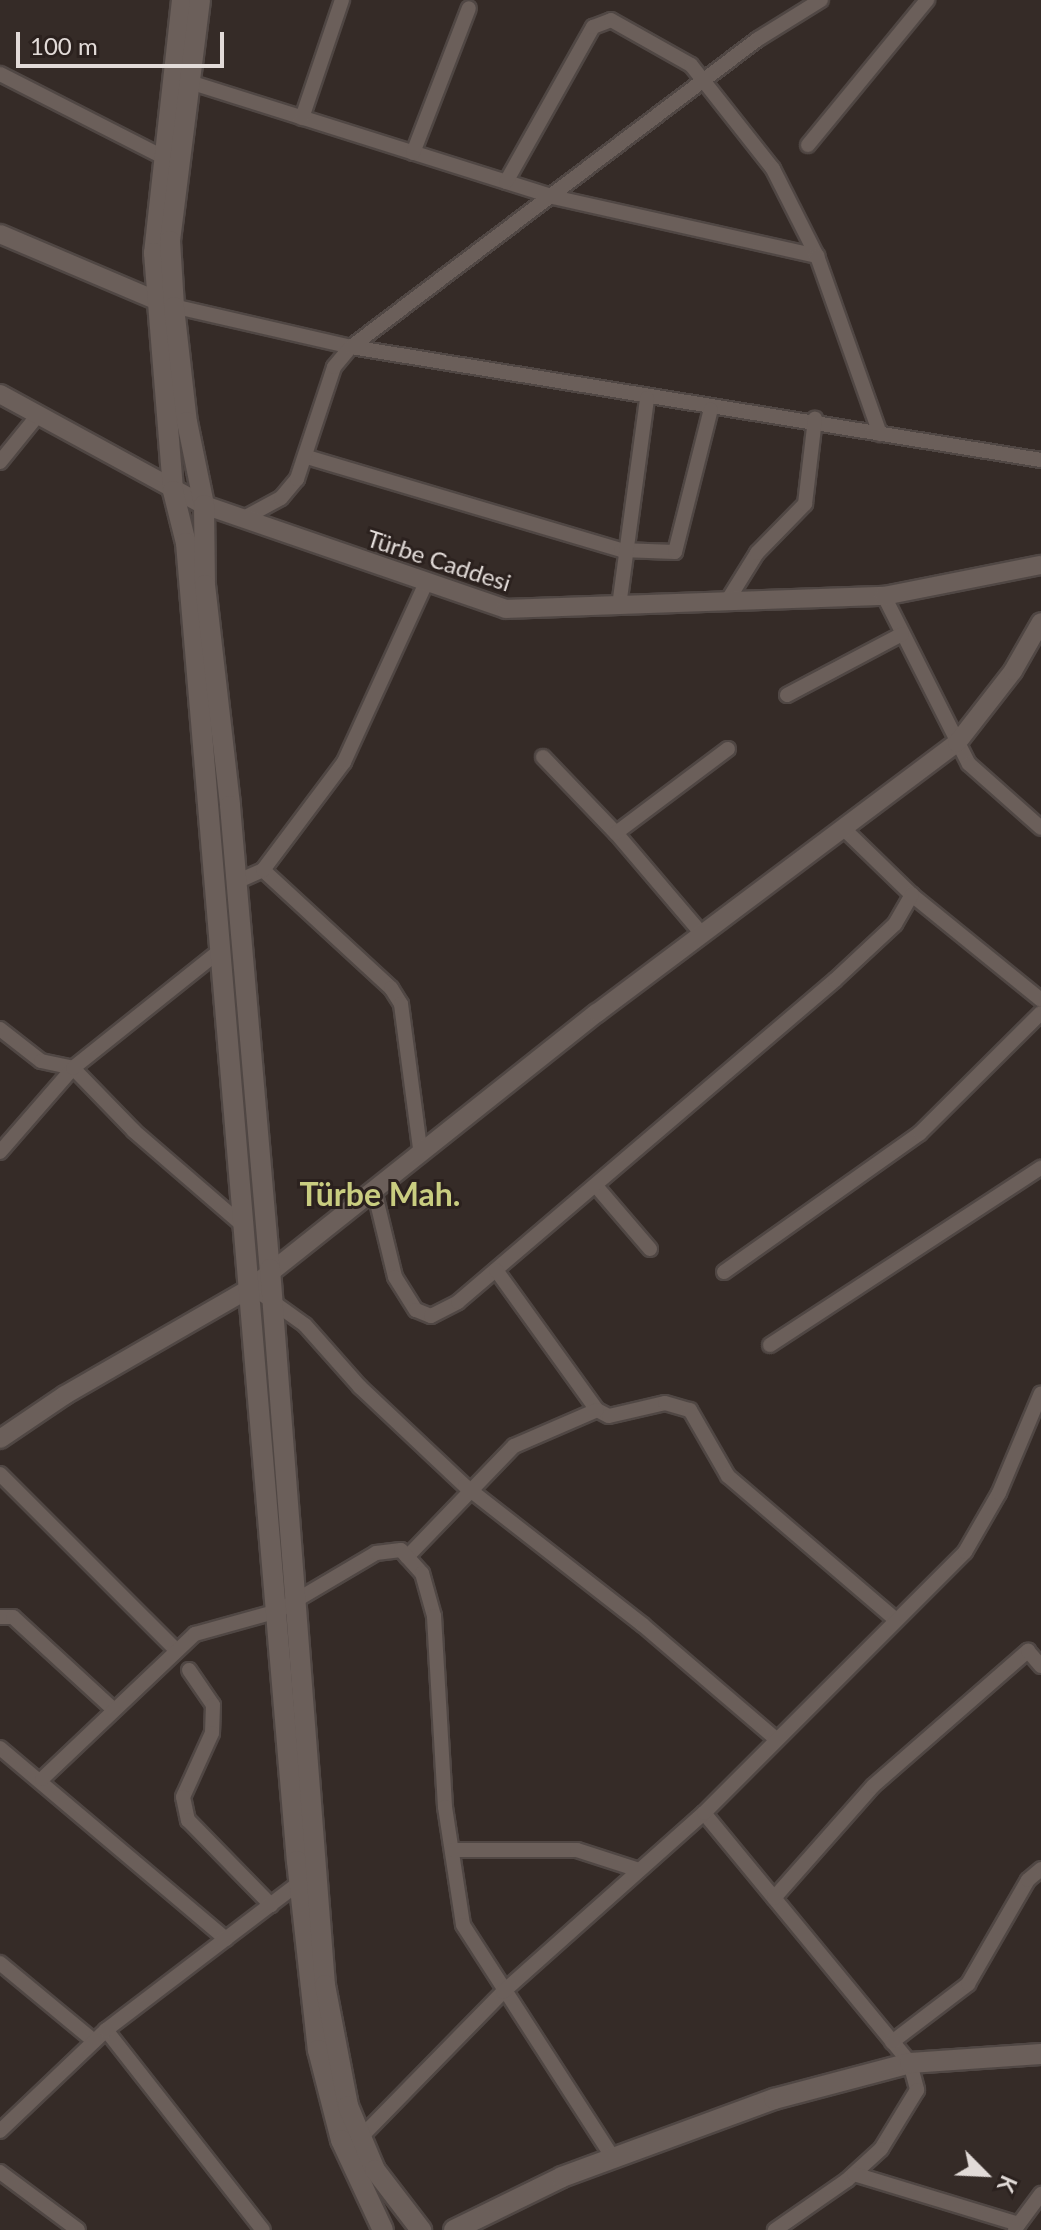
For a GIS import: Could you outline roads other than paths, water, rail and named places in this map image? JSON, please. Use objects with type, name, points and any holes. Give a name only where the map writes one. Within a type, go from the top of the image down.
[{"type":"main road","points":[[182,0],[166,304],[173,491],[186,543],[246,1228],[316,1868],[325,1985],[348,2106],[375,2170],[421,2230]]},
{"type":"main road","points":[[200,0],[161,156],[154,253],[204,505],[205,585],[236,882],[273,1300],[299,1884],[318,2050],[341,2140],[383,2230]]},
{"type":"main road","points":[[454,2230],[613,2158],[774,2099],[910,2063],[1041,2054]]},
{"type":"street","points":[[302,118],[342,0]]},
{"type":"street","points":[[244,518],[281,498],[307,457],[334,367],[351,347],[758,39],[821,0]]},
{"type":"street","points":[[808,145],[927,0]]},
{"type":"street","points":[[413,153],[469,8]]},
{"type":"street","points":[[506,182],[593,27],[611,20],[691,65],[773,169],[817,256],[880,434]]},
{"type":"street","points":[[0,74],[161,156]]},
{"type":"street","points":[[180,78],[553,197],[817,256]]},
{"type":"street","points":[[0,234],[166,304],[351,347],[711,409],[815,419],[880,434],[1041,460]]},
{"type":"street","name":"Türbe Caddesi","points":[[0,394],[173,491],[204,505],[506,609],[884,596],[1041,565]]},
{"type":"street","points":[[619,606],[647,398]]},
{"type":"street","points":[[307,457],[628,550],[675,552],[711,409]]},
{"type":"street","points":[[0,462],[38,415]]},
{"type":"street","points":[[726,603],[757,553],[805,504],[815,419]]},
{"type":"street","points":[[236,882],[263,870],[344,762],[426,583]]},
{"type":"street","points":[[884,596],[969,764],[1041,828]]},
{"type":"street","points":[[0,1439],[252,1287],[270,1269],[421,1155],[702,934],[957,743],[1013,671],[1041,622]]},
{"type":"street","points":[[787,695],[902,634]]},
{"type":"street","points":[[616,833],[728,749]]},
{"type":"street","points":[[543,757],[616,833],[702,934]]},
{"type":"street","points":[[843,828],[912,895],[1041,1000]]},
{"type":"street","points":[[263,870],[391,988],[401,1004],[421,1155]]},
{"type":"street","points":[[374,1190],[395,1277],[416,1310],[431,1316],[445,1309],[596,1186],[835,980],[895,924],[912,895]]},
{"type":"street","points":[[0,1152],[73,1068],[221,950]]},
{"type":"street","points":[[724,1272],[920,1133],[1041,1013]]},
{"type":"street","points":[[0,1029],[41,1061],[73,1068],[134,1131],[246,1228]]},
{"type":"street","points":[[770,1345],[1041,1168]]},
{"type":"street","points":[[596,1186],[650,1249]]},
{"type":"street","points":[[496,1270],[597,1410],[609,1416],[665,1403],[690,1410],[728,1476],[896,1620]]},
{"type":"street","points":[[252,1287],[305,1325],[360,1387],[470,1490],[643,1625],[775,1738]]},
{"type":"street","points":[[361,2137],[503,1992],[704,1813],[775,1738],[965,1552],[999,1493],[1041,1393]]},
{"type":"street","points":[[407,1557],[514,1446],[597,1410]]},
{"type":"street","points":[[0,1474],[176,1650]]},
{"type":"street","points":[[42,1779],[195,1634],[287,1607],[376,1553],[401,1550],[422,1573],[434,1616],[452,1850],[463,1925],[503,1992],[613,2158]]},
{"type":"street","points":[[0,1617],[13,1617],[113,1709]]},
{"type":"street","points":[[774,1898],[873,1786],[1028,1651],[1041,1666]]},
{"type":"street","points":[[189,1670],[213,1705],[212,1733],[183,1797],[188,1820],[271,1905]]},
{"type":"street","points":[[0,1748],[42,1779],[226,1939]]},
{"type":"street","points":[[704,1813],[910,2063],[917,2090],[881,2149],[854,2174],[775,2230]]},
{"type":"street","points":[[452,1850],[577,1850],[639,1870]]},
{"type":"street","points":[[0,2131],[106,2030],[316,1868]]},
{"type":"street","points":[[892,2042],[968,1984],[1028,1880],[1041,1869]]},
{"type":"street","points":[[0,1963],[94,2041]]},
{"type":"street","points":[[106,2030],[263,2230]]},
{"type":"street","points":[[0,2172],[78,2230]]},
{"type":"street","points":[[854,2174],[1017,2227],[1041,2194]]},
{"type":"district","name":"Türbe Mah.","points":[[380,1194]]}]
